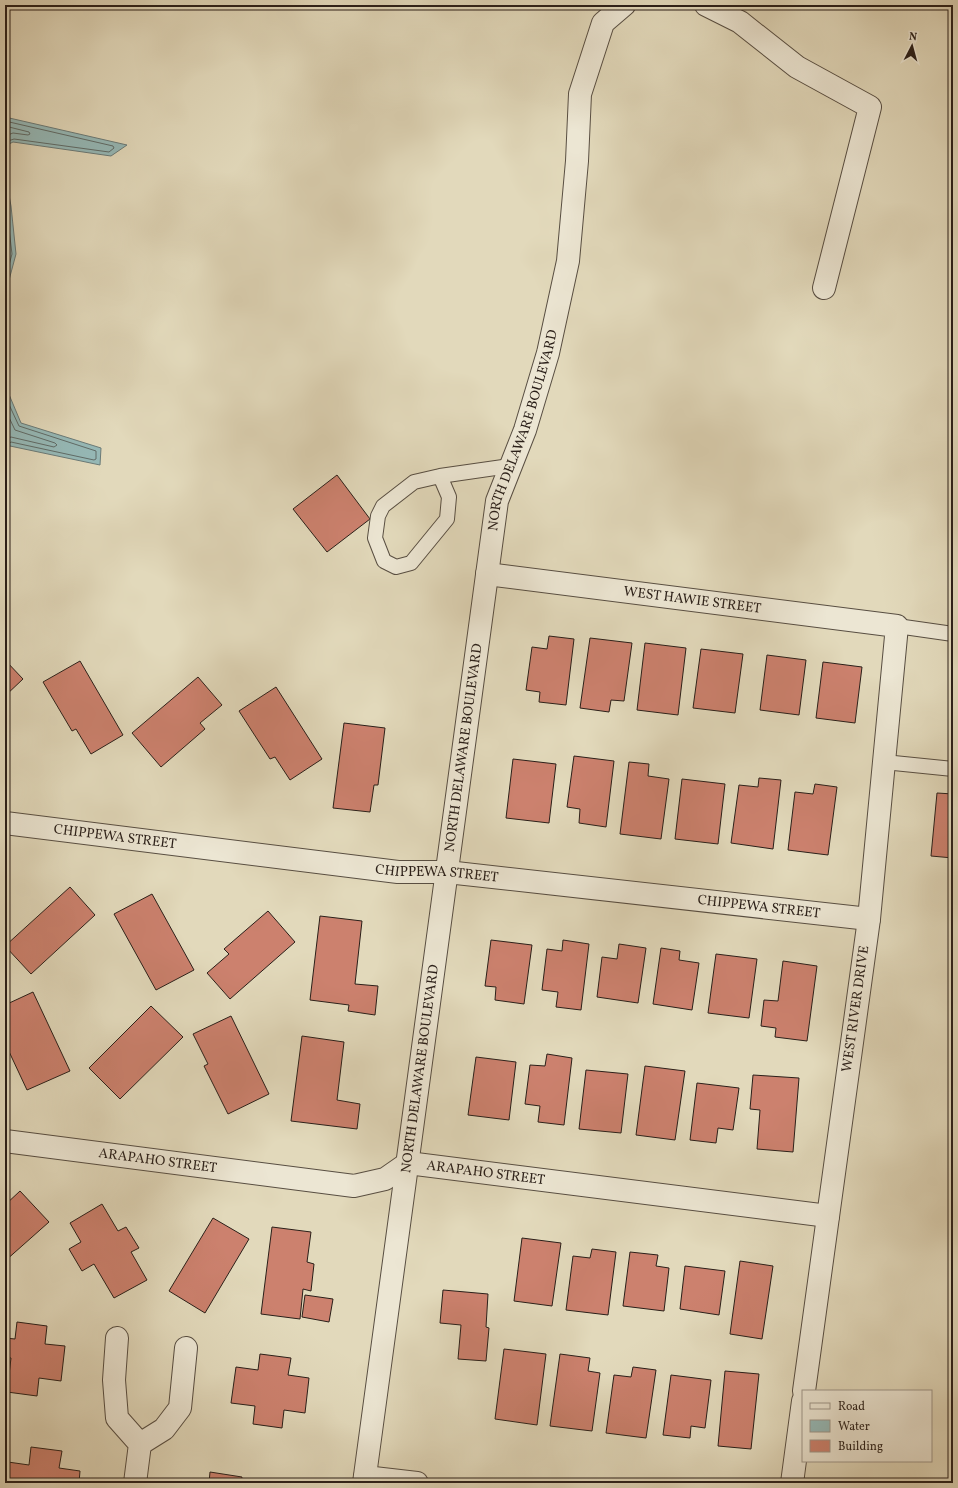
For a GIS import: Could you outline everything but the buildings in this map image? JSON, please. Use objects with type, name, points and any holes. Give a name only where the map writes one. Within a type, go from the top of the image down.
[{"type":"street","name":"NORTH DELAWARE BOULEVARD","points":[[365,1480],[497,501],[525,430],[548,352],[568,260],[577,161],[580,94],[603,23],[624,5]]},
{"type":"street","points":[[706,5],[740,22],[797,66],[870,106],[824,288]]},
{"type":"street","name":"WEST HAWIE STREET","points":[[487,574],[897,626]]},
{"type":"street","name":"WEST RIVER DRIVE","points":[[804,1390],[869,919],[897,626]]},
{"type":"street","name":"CHIPPEWA STREET","points":[[5,823],[398,872],[447,872],[869,919]]},
{"type":"street","name":"ARAPAHO STREET","points":[[5,1142],[354,1186],[385,1179],[408,1163],[828,1216]]},
{"type":"street","points":[[117,1338],[114,1380],[118,1418],[140,1444],[135,1483]]},
{"type":"street","points":[[140,1444],[164,1429],[180,1408],[186,1348]]},
{"type":"street","points":[[792,1483],[802,1408]]},
{"type":"street","points":[[365,1480],[417,1483]]},
{"type":"lane","points":[[440,476],[449,497],[447,520],[410,563],[396,567],[384,561],[375,538],[378,516],[384,506],[414,482],[440,476],[510,466]]},
{"type":"lane","points":[[897,626],[953,634]]},
{"type":"lane","points":[[884,762],[953,769]]},
{"type":"water","points":[[5,117],[127,145],[111,156],[13,142],[5,146]]},
{"type":"water","points":[[5,174],[11,206],[16,254],[5,295]]},
{"type":"water","points":[[5,385],[21,423],[101,448],[100,465],[10,446],[5,451]]}]
